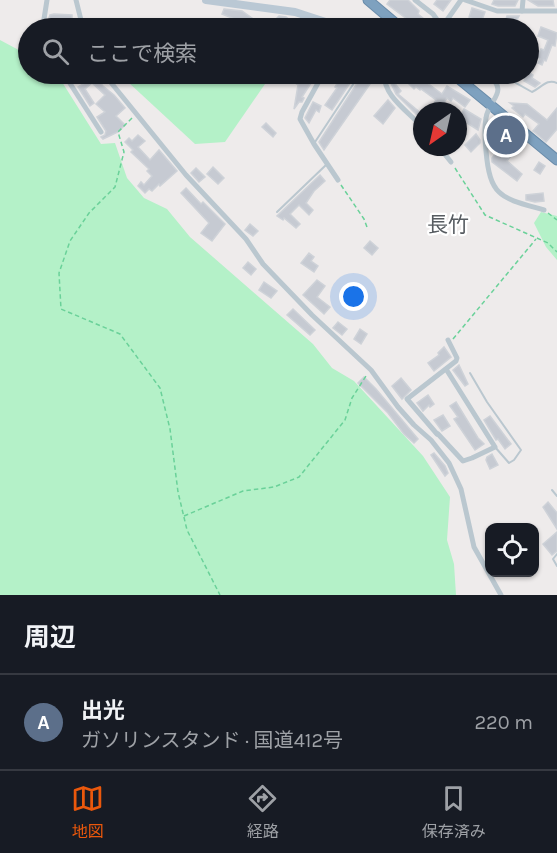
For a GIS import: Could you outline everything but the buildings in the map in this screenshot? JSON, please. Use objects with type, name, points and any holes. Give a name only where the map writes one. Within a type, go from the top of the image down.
[{"type":"highway","points":[[368,0],[389,18]]},
{"type":"highway","points":[[465,84],[557,160]]},
{"type":"main road","points":[[206,0],[302,14],[314,18]]},
{"type":"street","points":[[44,18],[47,0]]},
{"type":"street","points":[[76,0],[79,18]]},
{"type":"street","points":[[415,0],[436,18]]},
{"type":"street","points":[[450,18],[463,0],[497,11],[557,11]]},
{"type":"street","points":[[522,11],[523,0]]},
{"type":"street","points":[[302,14],[303,18]]},
{"type":"street","points":[[70,84],[101,132]]},
{"type":"street","points":[[112,84],[186,175],[246,239],[263,264],[370,370],[414,425],[431,440],[449,463],[461,489],[474,547],[501,595]]},
{"type":"street","points":[[317,84],[300,119],[338,180]]},
{"type":"street","points":[[385,84],[400,106],[413,118]]},
{"type":"street","points":[[497,84],[499,89],[497,96],[486,116],[488,173],[497,191],[512,200],[544,210]]},
{"type":"street","points":[[447,156],[452,162]]},
{"type":"street","points":[[446,369],[495,447],[462,461],[407,399],[457,358],[449,341]]},
{"type":"street","points":[[431,440],[438,434]]},
{"type":"lane","points":[[518,84],[532,92],[547,82],[557,83]]},
{"type":"lane","points":[[314,144],[353,84]]},
{"type":"lane","points":[[277,212],[327,164]]},
{"type":"lane","points":[[470,373],[492,411],[521,450],[514,460],[508,463],[495,447]]},
{"type":"lane","points":[[552,490],[557,496]]},
{"type":"lane","points":[[557,554],[553,559],[557,566]]},
{"type":"path","points":[[136,114],[118,132],[124,152],[116,187],[89,213],[70,242],[59,273],[61,309],[120,334],[160,388],[170,429],[178,492],[187,530],[220,595]]},
{"type":"path","points":[[452,162],[485,215],[548,243],[557,252]]},
{"type":"path","points":[[338,180],[367,227]]},
{"type":"path","points":[[544,210],[557,220]]},
{"type":"path","points":[[449,341],[537,238]]},
{"type":"path","points":[[183,516],[243,491],[274,487],[299,477],[345,420],[352,398],[370,370]]},
{"type":"green space","points":[[0,40],[18,50],[18,84],[63,84],[101,144],[115,143],[127,178],[144,198],[167,209],[190,237],[313,344],[332,368],[354,381],[423,456],[450,497],[447,540],[454,564],[456,595],[0,595]]},
{"type":"green space","points":[[130,84],[265,84],[225,142],[195,144]]},
{"type":"green space","points":[[541,212],[557,216],[557,260],[546,247],[534,223]]},
{"type":"place","name":"出光","points":[[506,135]]},
{"type":"district","name":"長竹","points":[[448,225]]}]
